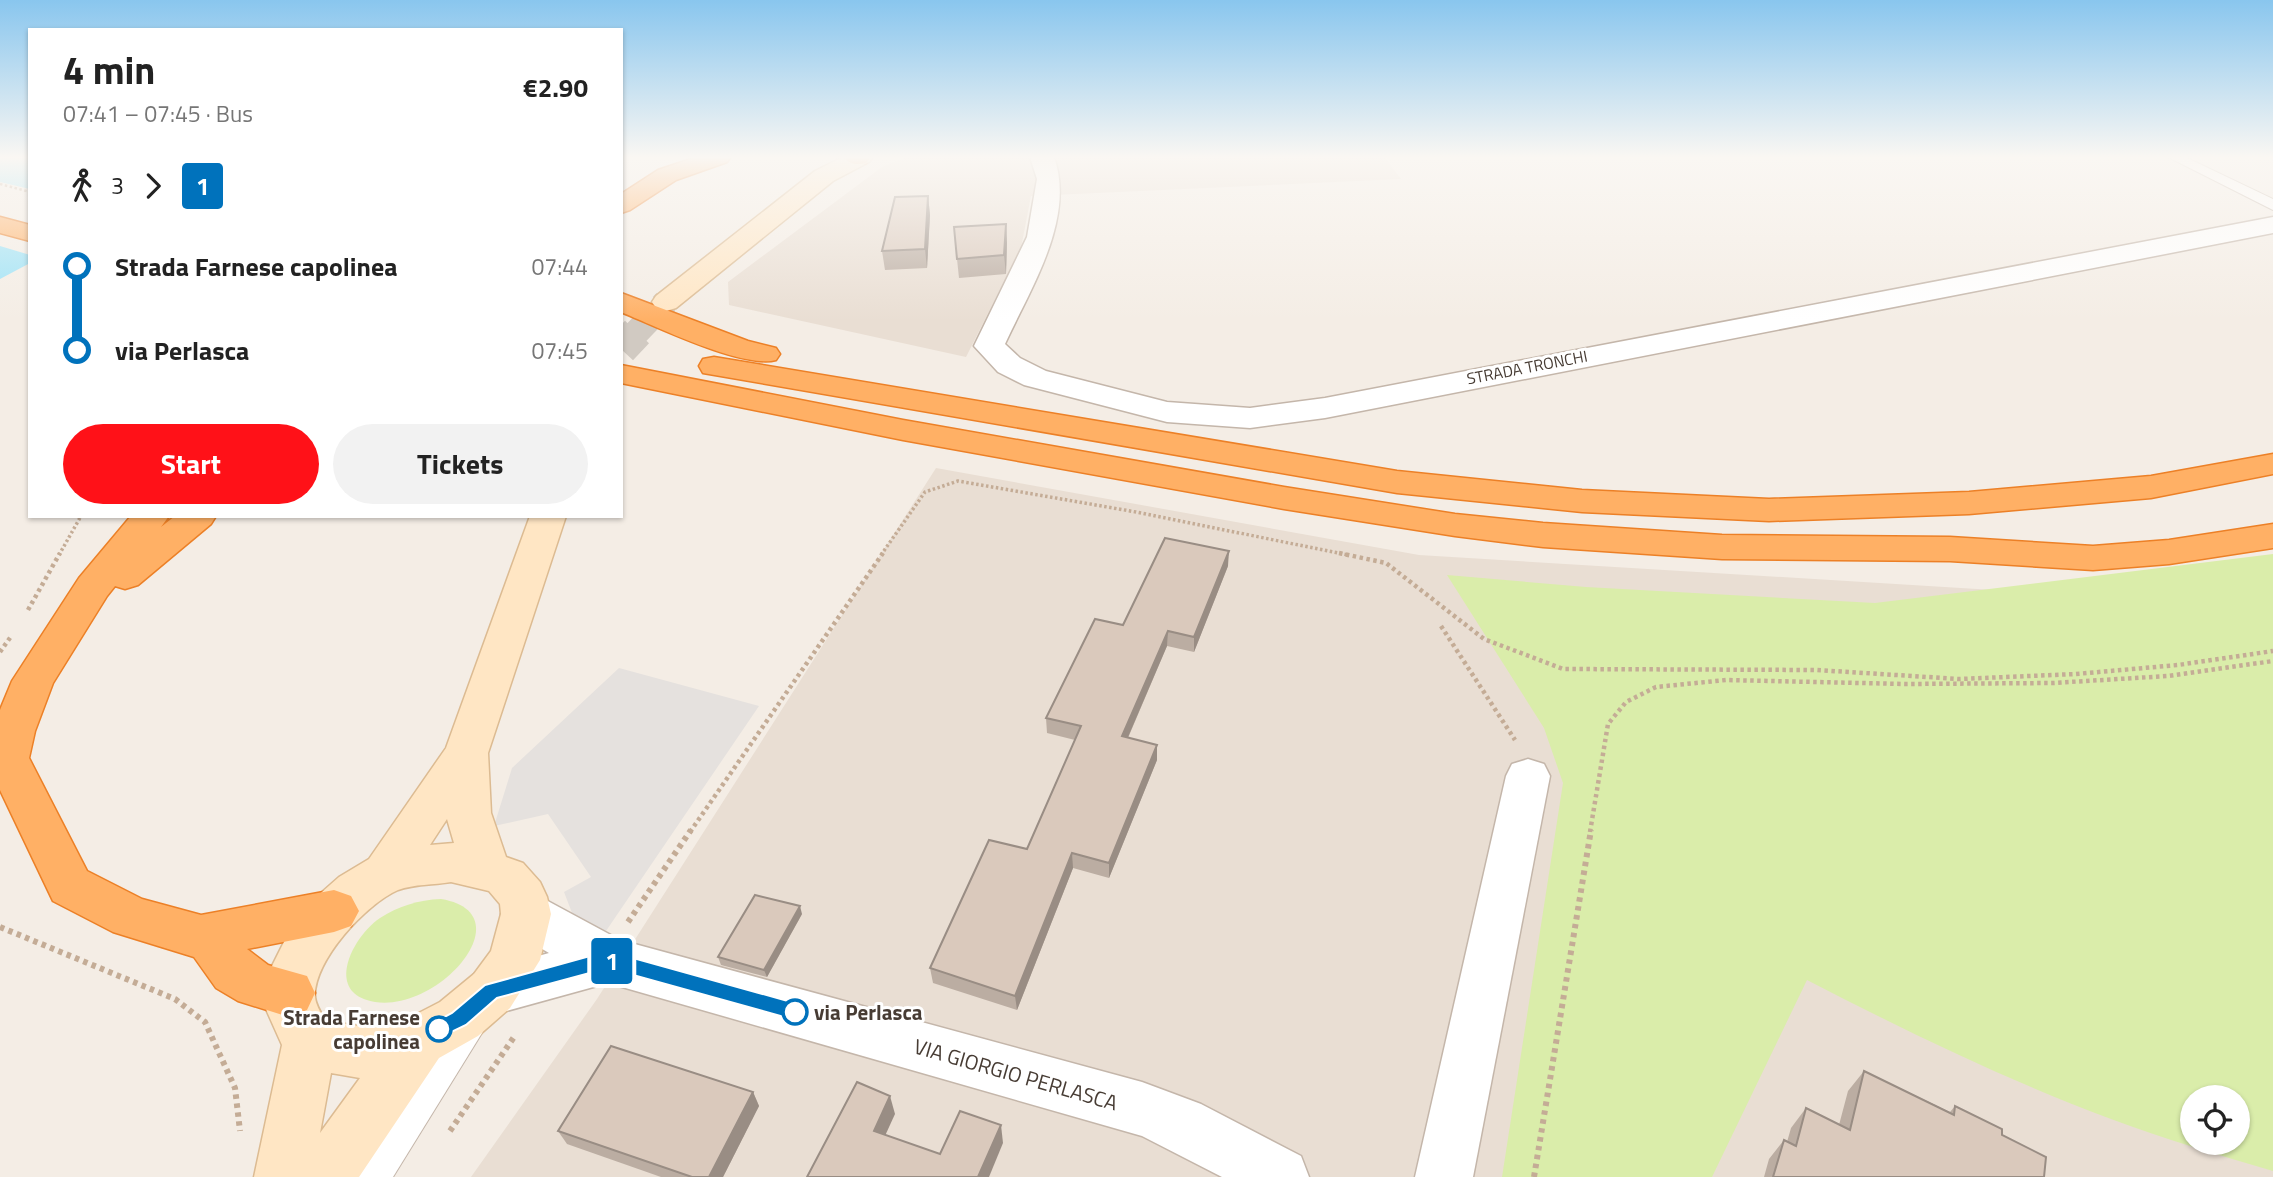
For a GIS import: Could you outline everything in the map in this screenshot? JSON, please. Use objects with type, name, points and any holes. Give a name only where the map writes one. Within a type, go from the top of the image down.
[{"type":"highway","points":[[0,225],[28,232]]},
{"type":"highway","points":[[623,303],[737,347],[987,410],[1120,437],[1397,482],[1582,501],[1742,509],[1969,503],[2151,487],[2273,464]]},
{"type":"highway","points":[[623,348],[871,394],[987,410]]},
{"type":"highway","points":[[623,374],[903,429],[1284,498],[1455,525],[1633,542],[1897,550],[1951,549],[2093,558],[2169,552],[2273,536]]},
{"type":"highway","points":[[623,399],[763,421],[863,424],[903,429]]},
{"type":"highway","points":[[1897,550],[2064,540],[2179,526],[2273,510]]},
{"type":"highway","points":[[149,518],[103,572],[47,620],[7,758],[71,886],[131,917],[202,937],[216,944],[232,970],[245,979],[276,992],[289,993]]},
{"type":"highway","points":[[47,620],[127,574],[196,518]]},
{"type":"highway","points":[[202,937],[223,935],[258,923],[334,911]]},
{"type":"street","points":[[667,302],[779,212]]},
{"type":"street","name":"STRADA TRONCHI","points":[[1044,212],[1040,237],[989,346],[1009,365],[1035,378],[1167,411],[1250,418],[1325,408],[2273,225]]},
{"type":"street","points":[[283,1177],[309,1044],[293,1013],[289,993],[302,951],[334,911],[386,873],[466,754],[547,518]]},
{"type":"street","points":[[466,754],[468,813],[487,870]]},
{"type":"street","points":[[1444,1177],[1528,776]]},
{"type":"street","points":[[386,873],[450,862],[506,877],[514,886],[523,897],[526,914],[504,1013]]},
{"type":"street","name":"VIA GIORGIO PERLASCA","points":[[526,914],[608,960],[1142,1109],[1181,1124],[1280,1177]]},
{"type":"street","points":[[309,1044],[365,1053],[420,1040],[459,1019],[504,1013],[608,960]]},
{"type":"street","points":[[324,1177],[420,1040]]},
{"type":"street","points":[[1181,1124],[1222,1177]]},
{"type":"lane","points":[[373,1177],[504,1013]]},
{"type":"path","points":[[608,960],[636,906],[925,492],[958,481],[1136,512],[1386,563],[1484,639],[1563,669],[1817,670],[1959,679],[2076,674],[2165,666],[2273,651]]},
{"type":"path","points":[[47,620],[79,518]]},
{"type":"path","points":[[1441,626],[1517,743],[1525,759],[1528,776]]},
{"type":"path","points":[[0,652],[14,633]]},
{"type":"path","points":[[1534,1177],[1603,747],[1608,724],[1626,702],[1656,687],[1726,680],[1905,684],[2053,683],[2168,676],[2273,661]]},
{"type":"path","points":[[0,927],[175,999],[205,1023],[235,1088],[240,1138]]},
{"type":"path","points":[[447,1136],[508,1043],[504,1013]]},
{"type":"shaded area","points":[[822,212],[1028,212],[1021,248],[966,357],[729,305],[728,282]]},
{"type":"shaded area","points":[[936,468],[1419,555],[2273,607],[2273,1177],[471,1177],[597,999]]},
{"type":"shaded area","points":[[619,668],[759,706],[606,931],[574,918],[564,892],[591,877],[548,814],[494,826],[512,768]]},
{"type":"green space","points":[[2273,554],[2273,1171],[2221,1155],[2250,1155],[2250,1085],[2180,1085],[2180,1142],[2033,1088],[1807,980],[1712,1177],[1502,1177],[1563,783],[1544,728],[1447,575],[1586,587],[1875,603]]},
{"type":"green space","points":[[441,899],[465,908],[475,922],[474,940],[464,960],[447,977],[425,992],[400,1001],[375,1002],[359,997],[350,988],[346,977],[352,951],[360,938],[380,918],[394,910],[417,902]]},
{"type":"water","points":[[0,212],[28,212],[28,264],[0,279]]},
{"type":"pier","points":[[0,212],[28,212],[28,254],[0,246]]},
{"type":"building","points":[[891,212],[927,212],[925,249],[882,251]]},
{"type":"building","points":[[1006,224],[1004,255],[957,259],[954,227]]},
{"type":"building","points":[[1165,538],[1229,551],[1194,637],[1168,631],[1122,736],[1157,745],[1109,863],[1072,853],[1015,996],[930,968],[989,840],[1027,849],[1081,726],[1046,718],[1095,619],[1123,625]]},
{"type":"building","points":[[755,895],[800,906],[764,970],[718,957]]},
{"type":"building","points":[[611,1046],[753,1092],[709,1177],[692,1177],[558,1131]]},
{"type":"building","points":[[1864,1071],[1954,1115],[1955,1106],[2002,1129],[2002,1135],[2046,1157],[2044,1177],[1773,1177],[1784,1140],[1796,1146],[1806,1108],[1850,1130]]},
{"type":"building","points":[[857,1082],[890,1096],[874,1131],[940,1154],[960,1111],[1001,1125],[978,1177],[807,1177]]},
{"type":"tunnel","points":[[635,334],[666,302]]},
{"type":"tunnel","points":[[623,347],[637,332]]},
{"type":"bus line","name":"1","points":[[439,1029],[459,1019],[492,991],[608,960],[795,1012]]},
{"type":"place","name":"via Perlasca","points":[[795,1012]]},
{"type":"place","name":"Strada Farnese capolinea","points":[[439,1029]]}]
